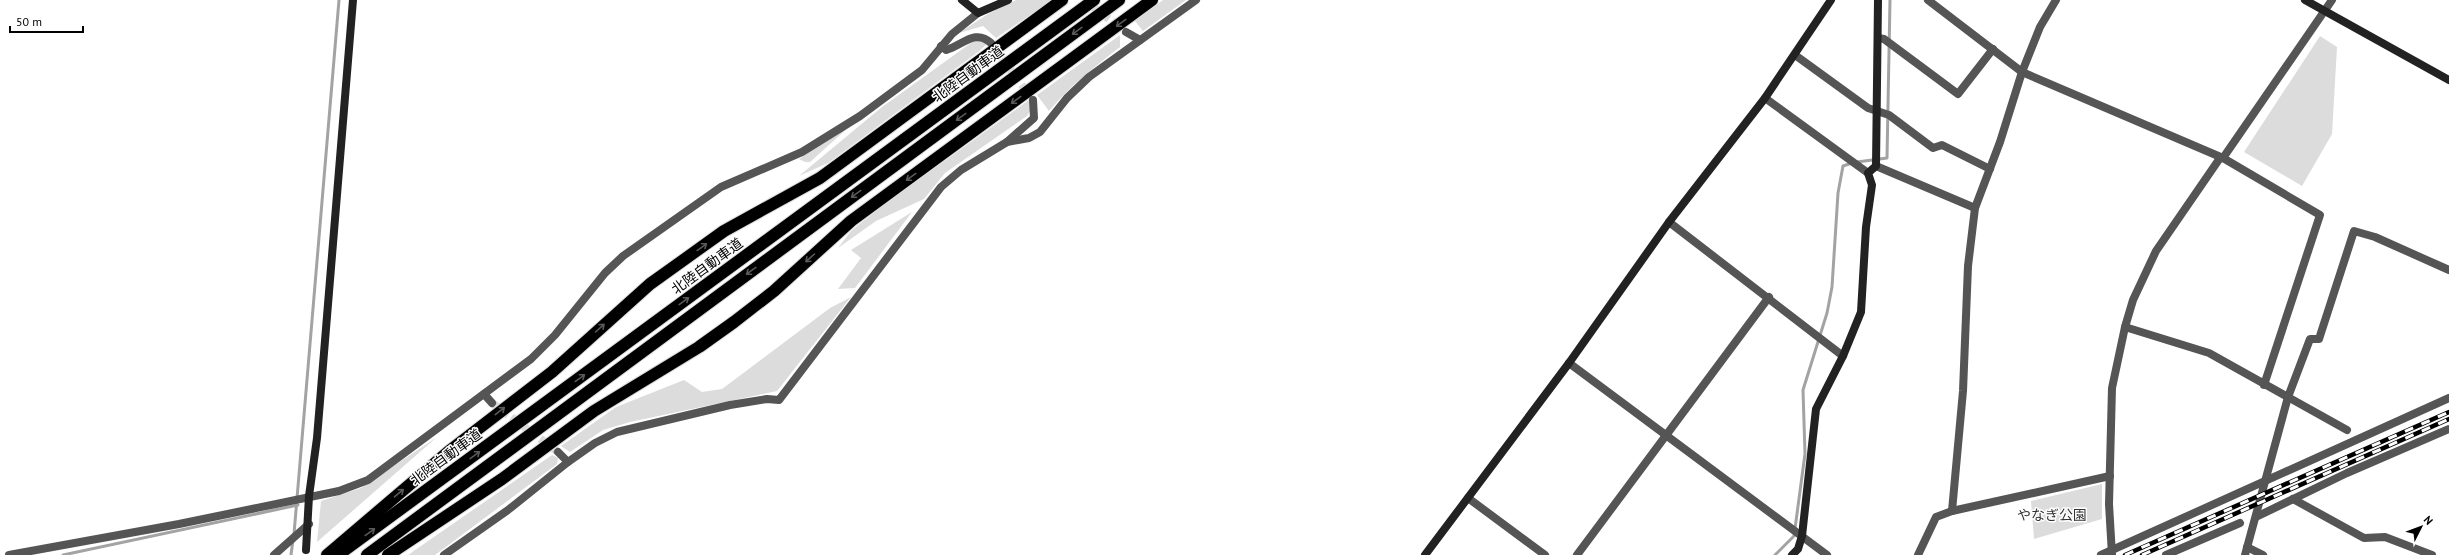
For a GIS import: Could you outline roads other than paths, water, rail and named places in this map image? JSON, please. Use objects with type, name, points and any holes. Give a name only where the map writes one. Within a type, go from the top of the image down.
[{"type":"highway","points":[[327,555],[448,452],[552,372],[650,284],[724,231],[820,178],[1062,0]]},
{"type":"highway","name":"北陸自動車道","points":[[338,555],[1094,0]]},
{"type":"highway","points":[[367,555],[1119,0]]},
{"type":"highway","points":[[388,555],[502,479],[594,411],[698,347],[728,326],[774,291],[851,221],[1152,0]]},
{"type":"street","points":[[306,550],[309,524],[309,496],[318,438],[353,0]]},
{"type":"street","points":[[962,0],[978,13]]},
{"type":"street","points":[[10,555],[179,524],[339,491],[368,480],[531,359],[544,347],[604,273],[623,256],[721,187],[802,152],[860,116],[922,70],[959,26],[978,13],[1008,0]]},
{"type":"street","points":[[1007,142],[1029,138],[1040,132],[1078,87],[1196,0]]},
{"type":"street","points":[[1425,555],[1569,363],[1669,222],[1765,98],[1831,0]]},
{"type":"street","points":[[1868,173],[1876,166],[1878,0]]},
{"type":"street","points":[[1928,0],[2022,72],[2221,158],[2320,215],[2264,385]]},
{"type":"street","points":[[1952,510],[1963,391],[1968,266],[1975,208],[1990,169],[2022,72],[2040,27],[2056,0]]},
{"type":"street","points":[[2305,0],[2449,80]]},
{"type":"street","points":[[2112,552],[2110,476],[2112,388],[2125,327],[2133,300],[2156,251],[2332,0]]},
{"type":"street","points":[[1126,32],[1140,40]]},
{"type":"street","points":[[941,46],[946,50],[971,37],[977,36],[991,43]]},
{"type":"street","points":[[1878,38],[1884,39],[1958,94],[1993,49]]},
{"type":"street","points":[[1795,55],[1868,108],[1877,109],[1889,115],[1933,148],[1942,145],[1990,169]]},
{"type":"street","points":[[1765,98],[1868,173],[1872,185],[1866,227],[1861,312],[1843,356],[1816,409],[1802,536],[1798,549],[1792,555]]},
{"type":"street","points":[[444,555],[508,510],[568,462],[600,440],[633,427],[730,405],[767,399],[779,400],[941,188],[961,170],[1007,142],[1034,118],[1035,107],[1033,100]]},
{"type":"street","points":[[1876,166],[1975,208]]},
{"type":"street","points":[[1669,222],[1769,297],[1843,356]]},
{"type":"street","points":[[2263,555],[2246,551],[2288,397],[2310,339],[2319,339],[2354,230],[2376,236],[2449,270]]},
{"type":"street","points":[[1577,555],[1769,297]]},
{"type":"street","points":[[2125,327],[2209,353],[2347,430]]},
{"type":"street","points":[[1569,363],[1827,555]]},
{"type":"street","points":[[484,394],[492,403]]},
{"type":"street","points":[[2101,555],[2112,552],[2265,480],[2449,398]]},
{"type":"street","points":[[2256,517],[2449,429]]},
{"type":"street","points":[[558,452],[568,462]]},
{"type":"street","points":[[1918,555],[1936,517],[1952,510],[2110,476]]},
{"type":"street","points":[[1468,498],[1545,555]]},
{"type":"street","points":[[2293,499],[2364,538],[2385,537],[2432,555]]},
{"type":"street","points":[[2166,555],[2240,522]]},
{"type":"street","points":[[274,555],[309,524]]},
{"type":"waterway","points":[[294,534],[339,0]]},
{"type":"waterway","points":[[1857,162],[1887,158],[1890,0]]},
{"type":"waterway","points":[[1775,555],[1794,536],[1805,454],[1803,390],[1827,313],[1832,287],[1838,193],[1843,166],[1852,163]]},
{"type":"waterway","points":[[63,555],[298,505]]},
{"type":"waterway","points":[[291,555],[293,540]]},
{"type":"tunnel","points":[[1083,0],[1121,28]]},
{"type":"tunnel","points":[[993,46],[1030,96]]},
{"type":"tunnel","points":[[492,403],[558,452]]},
{"type":"railway","points":[[2125,555],[2449,412]]},
{"type":"railway","points":[[2142,555],[2449,419]]},
{"type":"park label","name":"やなぎ公園","points":[[2052,515]]}]
